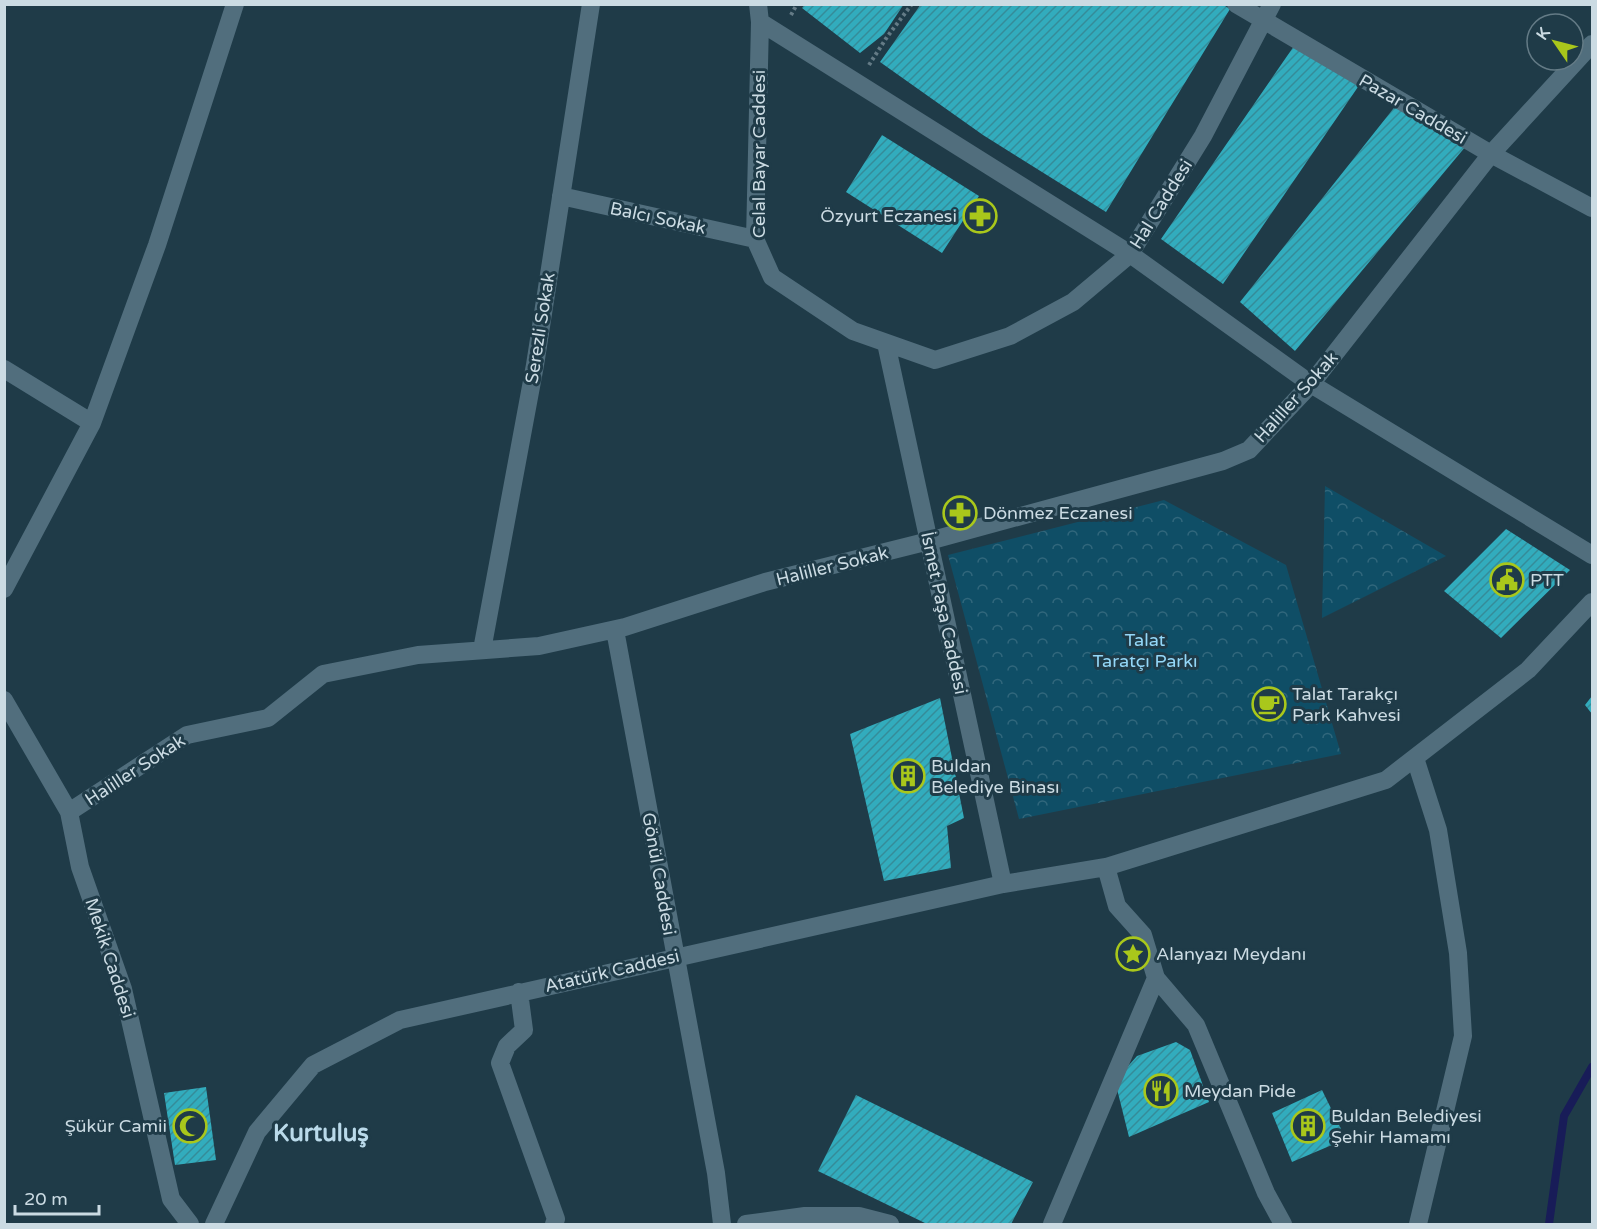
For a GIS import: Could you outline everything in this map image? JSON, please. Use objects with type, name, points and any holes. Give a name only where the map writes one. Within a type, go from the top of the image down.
[{"type":"street","points":[[4,589],[92,423],[157,245],[235,4]]},
{"type":"street","name":"Serezli Sokak","points":[[482,650],[535,364],[591,4]]},
{"type":"street","name":"Pazar Caddesi","points":[[1236,4],[1491,154],[1593,208]]},
{"type":"street","name":"Hal Caddesi","points":[[886,343],[935,360],[1010,336],[1073,302],[1130,254],[1203,136],[1272,4]]},
{"type":"street","points":[[759,13],[858,83],[1130,254],[1311,384],[1593,555]]},
{"type":"street","name":"Celal Bayar Caddesi","points":[[759,13],[755,239],[772,277],[853,331],[886,343]]},
{"type":"street","name":"Haliller Sokak","points":[[69,812],[187,735],[268,718],[323,674],[418,655],[539,646],[615,630],[765,582],[929,542],[1223,461],[1249,450],[1311,384],[1491,154],[1593,44]]},
{"type":"street","name":"Balcı Sokak","points":[[561,196],[755,239]]},
{"type":"street","name":"İsmet Paşa Caddesi","points":[[886,343],[1003,884]]},
{"type":"street","points":[[4,369],[92,423]]},
{"type":"street","name":"Atatürk Caddesi","points":[[214,1224],[257,1132],[313,1065],[400,1020],[1003,884],[1106,867],[1386,780],[1528,670],[1593,602]]},
{"type":"street","name":"Gönül Caddesi","points":[[615,630],[716,1173],[722,1224]]},
{"type":"street","name":"Mekik Caddesi","points":[[4,700],[69,812],[80,867],[123,989],[171,1199],[190,1224]]},
{"type":"street","points":[[1415,758],[1438,830],[1458,953],[1463,1036],[1418,1224]]},
{"type":"street","points":[[1106,867],[1117,906],[1143,935],[1156,978],[1196,1025],[1266,1193],[1283,1224]]},
{"type":"street","points":[[1052,1224],[1156,978]]},
{"type":"street","points":[[519,992],[524,1030],[507,1046],[500,1063],[556,1219],[554,1224]]},
{"type":"street","points":[[746,1224],[805,1216],[859,1216],[890,1224]]},
{"type":"path","points":[[858,83],[887,37],[912,4]]},
{"type":"green space","points":[[1325,486],[1446,556],[1322,618]]},
{"type":"green space","name":"Talat Taratçı Parkı","points":[[1164,500],[1286,565],[1341,754],[1019,819],[948,555]]},
{"type":"building","points":[[805,4],[904,4],[884,34],[860,53],[802,8]]},
{"type":"building","points":[[921,4],[1222,4],[1230,9],[1106,212],[983,135],[880,62]]},
{"type":"building","points":[[1294,46],[1360,84],[1223,284],[1161,239]]},
{"type":"building","points":[[1397,104],[1466,146],[1295,351],[1240,302]]},
{"type":"building","points":[[882,135],[979,196],[942,253],[846,192]]},
{"type":"building","name":"PTT","points":[[1506,529],[1570,570],[1501,638],[1444,591]]},
{"type":"building","points":[[1592,696],[1592,714],[1585,705]]},
{"type":"building","name":"Buldan Belediye Binası","points":[[940,698],[964,818],[947,826],[951,868],[884,881],[850,734]]},
{"type":"building","name":"Meydan Pide","points":[[1176,1042],[1190,1050],[1209,1102],[1129,1137],[1115,1081],[1137,1056]]},
{"type":"building","name":"Şükür Camii","points":[[206,1087],[216,1160],[175,1165],[164,1093]]},
{"type":"building","name":"Buldan Belediyesi Şehir Hamamı","points":[[1322,1090],[1346,1139],[1292,1162],[1272,1113]]},
{"type":"building","points":[[856,1095],[1033,1182],[1011,1224],[927,1224],[818,1171]]},
{"type":"waterway","points":[[1549,1224],[1564,1116],[1592,1067]]},
{"type":"place","name":"Özyurt Eczanesi","points":[[980,216]]},
{"type":"place","name":"Dönmez Eczanesi","points":[[960,513]]},
{"type":"place","name":"PTT","points":[[1507,580]]},
{"type":"place","name":"Talat Tarakçı Park Kahvesi","points":[[1269,704]]},
{"type":"place","name":"Buldan Belediye Binası","points":[[908,776]]},
{"type":"place","name":"Alanyazı Meydanı","points":[[1133,954]]},
{"type":"place","name":"Meydan Pide","points":[[1161,1091]]},
{"type":"place","name":"Şükür Camii","points":[[190,1126]]},
{"type":"place","name":"Buldan Belediyesi Şehir Hamamı","points":[[1308,1126]]},
{"type":"district","name":"Kurtuluş","points":[[321,1133]]}]
